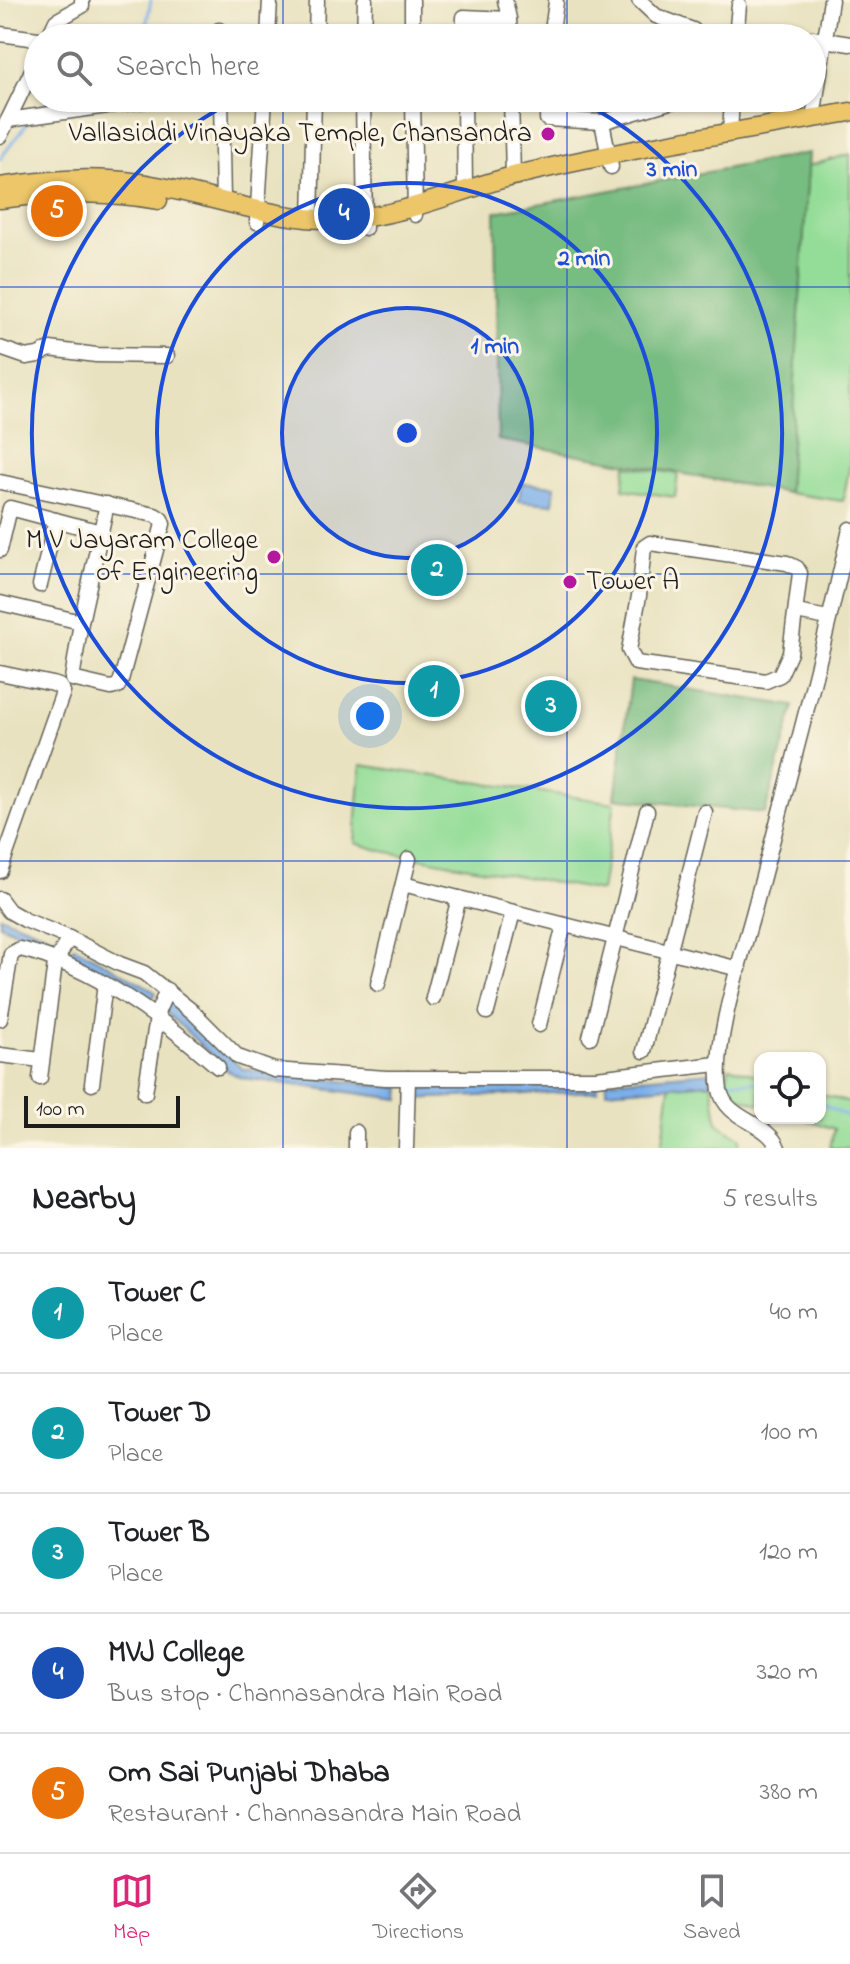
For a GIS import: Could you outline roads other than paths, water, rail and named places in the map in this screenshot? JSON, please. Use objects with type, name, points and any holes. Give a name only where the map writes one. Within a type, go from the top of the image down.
[{"type":"main road","points":[[0,199],[78,186],[140,183],[223,201],[312,231],[365,223],[730,134],[850,112]]},
{"type":"main road","points":[[414,211],[465,189],[513,176],[850,122]]},
{"type":"main road","points":[[0,187],[51,179],[221,212],[365,223]]},
{"type":"street","points":[[55,24],[82,6],[82,0]]},
{"type":"street","points":[[269,24],[270,0]]},
{"type":"street","points":[[316,24],[317,0]]},
{"type":"street","points":[[364,24],[365,0]]},
{"type":"street","points":[[412,0],[412,24]]},
{"type":"street","points":[[505,0],[509,24]]},
{"type":"street","points":[[639,0],[656,16],[677,24]]},
{"type":"street","points":[[819,24],[831,0]]},
{"type":"street","points":[[553,24],[556,2]]},
{"type":"street","points":[[737,24],[739,5]]},
{"type":"street","points":[[464,24],[464,17],[509,19]]},
{"type":"street","points":[[0,34],[24,37]]},
{"type":"street","points":[[826,40],[850,44]]},
{"type":"street","points":[[0,136],[24,87]]},
{"type":"street","points":[[8,120],[65,112]]},
{"type":"street","points":[[221,112],[223,201]]},
{"type":"street","points":[[258,215],[264,112]]},
{"type":"street","points":[[311,220],[314,112]]},
{"type":"street","points":[[363,112],[365,223]]},
{"type":"street","points":[[413,112],[414,211]]},
{"type":"street","points":[[464,112],[465,189]]},
{"type":"street","points":[[511,112],[513,176]]},
{"type":"street","points":[[547,112],[547,119],[602,122],[636,112]]},
{"type":"street","points":[[730,134],[731,112]]},
{"type":"street","points":[[813,112],[813,118]]},
{"type":"street","points":[[602,122],[610,162]]},
{"type":"street","points":[[0,348],[26,357],[50,349],[96,355],[167,356]]},
{"type":"street","points":[[0,482],[107,504],[155,515],[161,519],[163,524],[121,680],[118,686],[111,688],[72,679],[107,504]]},
{"type":"street","points":[[0,550],[10,508],[101,532]]},
{"type":"street","points":[[40,585],[56,520]]},
{"type":"street","points":[[778,1148],[771,1135],[726,1106],[718,1072],[739,969],[850,529]]},
{"type":"street","points":[[650,543],[792,565],[800,573],[790,653],[780,675],[766,681],[636,663],[629,650],[644,547],[650,543]]},
{"type":"street","points":[[0,603],[81,622]]},
{"type":"street","points":[[796,612],[828,618]]},
{"type":"street","points":[[790,653],[818,658]]},
{"type":"street","points":[[0,673],[59,686],[63,692],[0,871]]},
{"type":"street","points":[[590,1037],[647,811]]},
{"type":"street","points":[[644,1051],[705,812]]},
{"type":"street","points":[[378,984],[409,859]]},
{"type":"street","points":[[403,884],[739,969]]},
{"type":"street","points":[[433,998],[459,898]]},
{"type":"street","points":[[0,899],[9,911],[63,948],[105,984],[162,1003],[213,1030],[227,1047],[249,1063],[274,1070],[407,1088],[718,1072]]},
{"type":"street","points":[[487,1012],[513,912]]},
{"type":"street","points":[[539,1025],[564,925]]},
{"type":"street","points":[[40,1078],[63,948]]},
{"type":"street","points":[[0,1019],[11,954],[15,950],[63,948],[144,973],[162,1003],[218,1067]]},
{"type":"street","points":[[92,1084],[105,984]]},
{"type":"street","points":[[145,1093],[162,1003]]},
{"type":"street","points":[[0,1055],[41,1060]]},
{"type":"street","points":[[406,1148],[407,1088]]},
{"type":"street","points":[[356,1132],[356,1148]]},
{"type":"water","points":[[521,483],[555,486],[553,504],[519,501]]},
{"type":"water","points":[[0,916],[62,941],[56,948],[0,925]]},
{"type":"water","points":[[74,946],[156,993],[151,1000],[69,955]]},
{"type":"water","points":[[171,1002],[243,1069],[401,1088],[400,1099],[242,1078],[229,1072],[165,1011]]},
{"type":"water","points":[[709,1072],[711,1083],[606,1091],[606,1081]]},
{"type":"water","points":[[596,1082],[597,1091],[411,1099],[413,1089]]},
{"type":"waterway","points":[[147,24],[151,0]]},
{"type":"waterway","points":[[0,159],[29,121]]},
{"type":"waterway","points":[[726,1081],[754,1083]]},
{"type":"waterway","points":[[826,1106],[850,1118]]},
{"type":"place","name":"Vallasiddi Vinayaka Temple, Chansandra","points":[[548,134]]},
{"type":"place","name":"Om Sai Punjabi Dhaba","points":[[57,211]]},
{"type":"place","name":"MVJ College","points":[[344,214]]},
{"type":"place","name":"M V Jayaram College of Engineering","points":[[274,557]]},
{"type":"place","name":"Tower D","points":[[437,570]]},
{"type":"place","name":"Tower A","points":[[570,582]]},
{"type":"place","name":"Tower C","points":[[434,691]]},
{"type":"place","name":"Tower B","points":[[551,706]]}]
